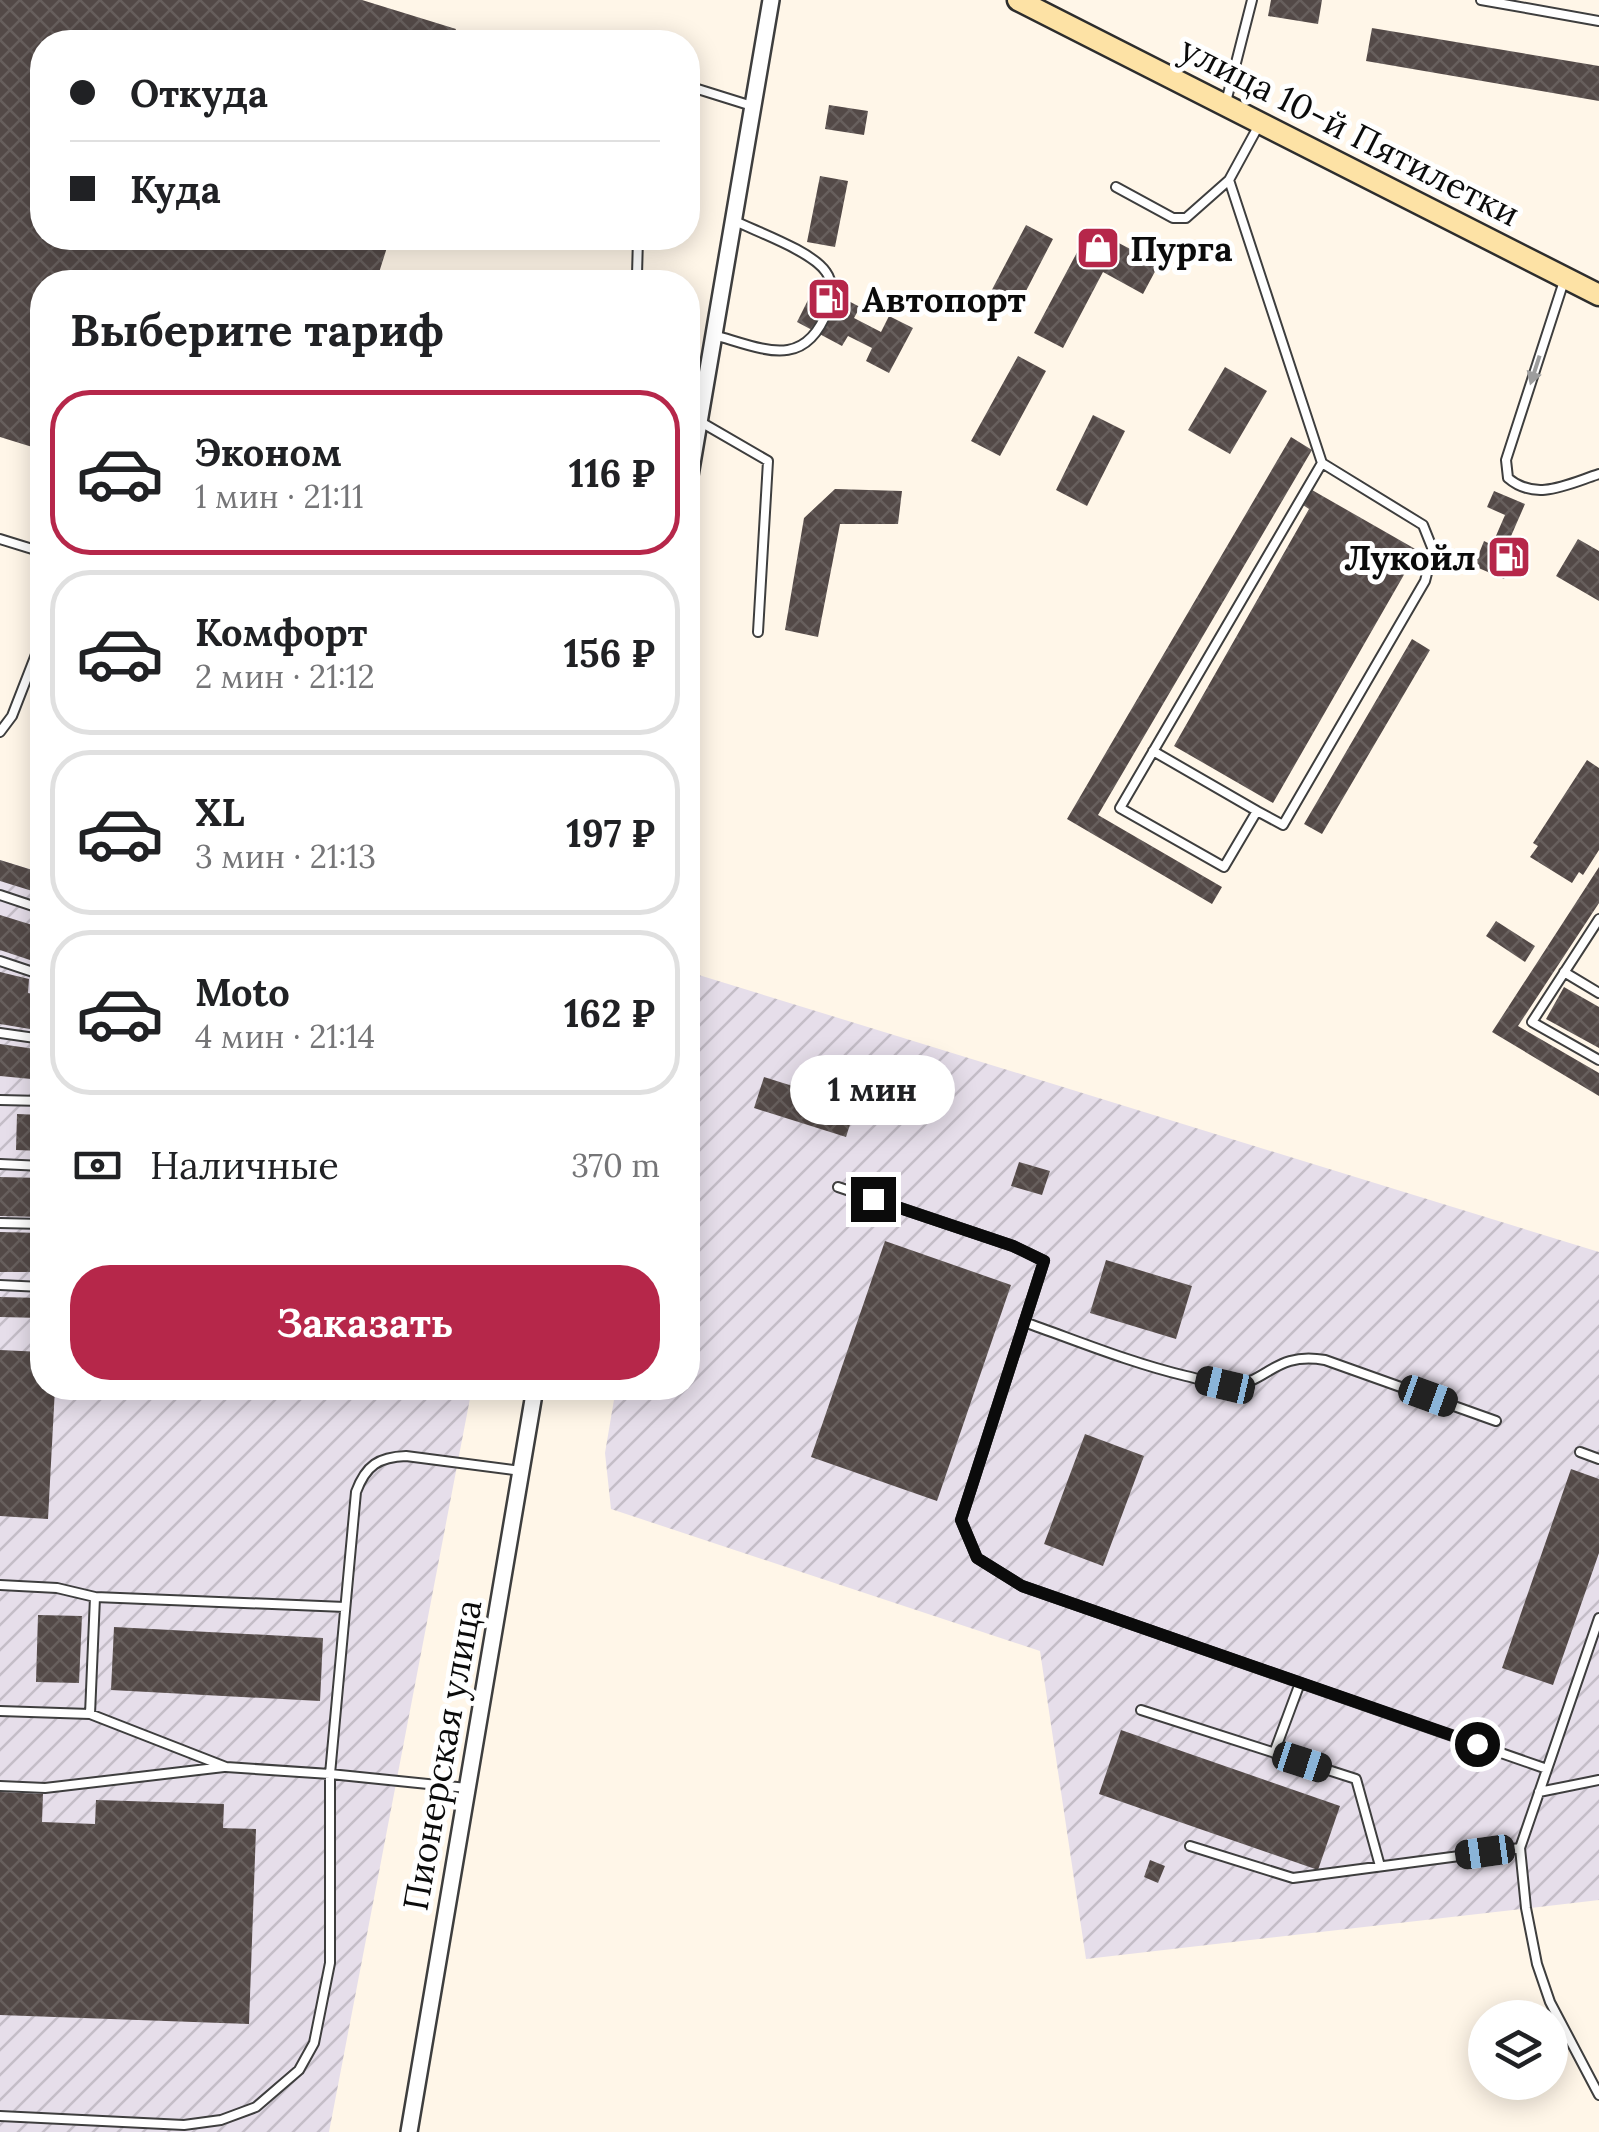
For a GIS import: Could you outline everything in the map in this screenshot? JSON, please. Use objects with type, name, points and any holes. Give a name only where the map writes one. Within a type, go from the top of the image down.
[{"type":"main road","name":"улица 10-й Пятилетки","points":[[1018,0],[1599,296]]},
{"type":"street","points":[[700,415],[770,0]]},
{"type":"street","name":"Пионерская улица","points":[[409,2132],[532,1400]]},
{"type":"lane","points":[[1225,103],[1252,0]]},
{"type":"lane","points":[[1482,0],[1599,21]]},
{"type":"lane","points":[[1550,12],[1552,0]]},
{"type":"lane","points":[[700,90],[752,106]]},
{"type":"lane","points":[[1116,187],[1173,218],[1186,218],[1229,180],[1261,121]]},
{"type":"lane","points":[[1153,752],[1283,824],[1425,581],[1433,550],[1423,525],[1322,463],[1229,180]]},
{"type":"lane","points":[[714,335],[759,348],[787,350],[806,346],[819,330],[830,304],[829,274],[818,262],[733,220]]},
{"type":"lane","points":[[1565,277],[1506,460],[1508,478],[1520,488],[1542,492],[1599,474]]},
{"type":"lane","points":[[700,422],[768,460],[758,632]]},
{"type":"lane","points":[[1256,810],[1224,866],[1120,808],[1322,463]]},
{"type":"lane","points":[[0,539],[30,548]]},
{"type":"lane","points":[[0,732],[12,716],[30,670]]},
{"type":"lane","points":[[0,895],[30,906]]},
{"type":"lane","points":[[1599,919],[1532,1022],[1599,1060]]},
{"type":"lane","points":[[0,961],[30,971]]},
{"type":"lane","points":[[1564,972],[1599,993]]},
{"type":"lane","points":[[0,1033],[30,1037]]},
{"type":"lane","points":[[0,1100],[30,1101]]},
{"type":"lane","points":[[0,1164],[30,1165]]},
{"type":"lane","points":[[838,1187],[1013,1246],[1044,1261],[961,1520],[977,1558],[1022,1586],[1547,1769]]},
{"type":"lane","points":[[0,1223],[30,1224]]},
{"type":"lane","points":[[0,1285],[30,1286]]},
{"type":"lane","points":[[1024,1322],[1158,1370],[1225,1385],[1241,1384],[1289,1359],[1305,1356],[1496,1420]]},
{"type":"lane","points":[[1580,1452],[1599,1459]]},
{"type":"lane","points":[[0,2116],[184,2125],[221,2120],[256,2107],[299,2070],[314,2043],[330,1963],[330,1774],[356,1492],[363,1474],[374,1462],[406,1456],[520,1471]]},
{"type":"lane","points":[[0,1585],[57,1588],[95,1597],[345,1606]]},
{"type":"lane","points":[[90,1714],[95,1597]]},
{"type":"lane","points":[[1599,1618],[1520,1848],[1536,1964],[1550,2002],[1599,2095]]},
{"type":"lane","points":[[1274,1753],[1300,1683]]},
{"type":"lane","points":[[0,1710],[90,1714],[226,1767]]},
{"type":"lane","points":[[1141,1710],[1356,1780],[1380,1866]]},
{"type":"lane","points":[[0,1786],[45,1788],[226,1767],[467,1788]]},
{"type":"lane","points":[[1539,1792],[1599,1780]]},
{"type":"lane","points":[[1190,1846],[1293,1878],[1520,1848]]},
{"type":"shaded area","points":[[0,860],[30,869],[30,1400],[470,1400],[329,2132],[0,2132]]},
{"type":"shaded area","points":[[700,975],[1599,1252],[1599,1900],[1086,1959],[1040,1651],[611,1509],[605,1453],[614,1400],[700,1400]]},
{"type":"building","points":[[0,0],[362,0],[456,29],[30,30],[30,250],[386,250],[380,270],[30,270],[30,446],[0,437]]},
{"type":"building","points":[[1271,0],[1322,0],[1318,24],[1268,16]]},
{"type":"building","points":[[1372,28],[1599,66],[1599,101],[1366,61]]},
{"type":"building","points":[[829,105],[868,111],[864,135],[825,129]]},
{"type":"building","points":[[820,176],[848,181],[835,247],[807,242]]},
{"type":"building","points":[[1026,225],[1053,239],[1013,316],[986,301]]},
{"type":"building","points":[[1090,228],[1159,264],[1143,294],[1103,272],[1063,348],[1034,333]]},
{"type":"building","points":[[816,284],[860,307],[854,318],[881,332],[889,316],[913,328],[889,373],[866,361],[872,348],[848,336],[842,346],[797,322]]},
{"type":"building","points":[[1018,356],[1046,371],[1000,456],[971,441]]},
{"type":"building","points":[[1225,367],[1267,391],[1230,454],[1188,430]]},
{"type":"building","points":[[1093,415],[1125,431],[1087,506],[1056,490]]},
{"type":"building","points":[[1291,437],[1312,450],[1098,815],[1222,887],[1212,904],[1067,819]]},
{"type":"building","points":[[835,489],[902,491],[898,524],[840,524],[818,637],[785,630],[804,518]]},
{"type":"building","points":[[1312,490],[1424,554],[1415,569],[1409,566],[1273,803],[1174,746],[1309,509],[1303,505]]},
{"type":"building","points":[[1494,491],[1525,504],[1505,550],[1515,554],[1504,579],[1474,566],[1484,541],[1492,545],[1505,515],[1487,507]]},
{"type":"building","points":[[1578,539],[1599,551],[1599,601],[1556,576]]},
{"type":"building","points":[[1412,639],[1430,650],[1322,834],[1304,824]]},
{"type":"building","points":[[1587,760],[1599,768],[1599,850],[1583,875],[1579,872],[1572,883],[1530,857],[1538,846],[1533,843]]},
{"type":"building","points":[[0,860],[30,869],[30,890],[0,881]]},
{"type":"building","points":[[1599,867],[1599,903],[1518,1026],[1599,1073],[1599,1096],[1492,1032]]},
{"type":"building","points":[[0,915],[30,924],[30,960],[0,950]]},
{"type":"building","points":[[1496,921],[1535,946],[1525,962],[1486,936]]},
{"type":"building","points":[[0,972],[29,979],[30,1029],[0,1024]]},
{"type":"building","points":[[1564,987],[1599,1007],[1599,1048],[1546,1019]]},
{"type":"building","points":[[0,1044],[30,1048],[30,1079],[0,1076]]},
{"type":"building","points":[[764,1077],[856,1106],[846,1137],[754,1108]]},
{"type":"building","points":[[17,1114],[30,1115],[30,1151],[16,1150]]},
{"type":"building","points":[[1019,1162],[1050,1171],[1042,1195],[1011,1186]]},
{"type":"building","points":[[0,1177],[30,1178],[30,1217],[0,1216]]},
{"type":"building","points":[[0,1232],[30,1233],[30,1272],[0,1272]]},
{"type":"building","points":[[885,1241],[1011,1285],[937,1501],[811,1457]]},
{"type":"building","points":[[1106,1260],[1192,1286],[1176,1339],[1090,1313]]},
{"type":"building","points":[[0,1297],[30,1298],[30,1318],[0,1317]]},
{"type":"building","points":[[0,1350],[30,1351],[30,1400],[54,1400],[48,1519],[0,1516]]},
{"type":"building","points":[[1085,1434],[1144,1456],[1103,1566],[1044,1544]]},
{"type":"building","points":[[1571,1469],[1599,1479],[1599,1553],[1553,1685],[1502,1668]]},
{"type":"building","points":[[38,1615],[82,1616],[79,1683],[36,1682]]},
{"type":"building","points":[[114,1627],[323,1638],[320,1701],[111,1690]]},
{"type":"building","points":[[1121,1730],[1340,1806],[1318,1870],[1099,1794]]},
{"type":"building","points":[[0,1792],[43,1794],[42,1822],[95,1824],[96,1800],[224,1804],[223,1828],[256,1829],[249,2024],[0,2015]]},
{"type":"building","points":[[1150,1860],[1165,1866],[1158,1883],[1144,1877]]},
{"type":"place","name":"Пурга","points":[[1098,248]]},
{"type":"place","name":"Автопорт","points":[[829,299]]},
{"type":"place","name":"Лукойл","points":[[1509,557]]},
{"type":"route","points":[[873,1199],[1013,1246],[1044,1261],[961,1520],[977,1558],[1022,1586],[1477,1744]]}]
